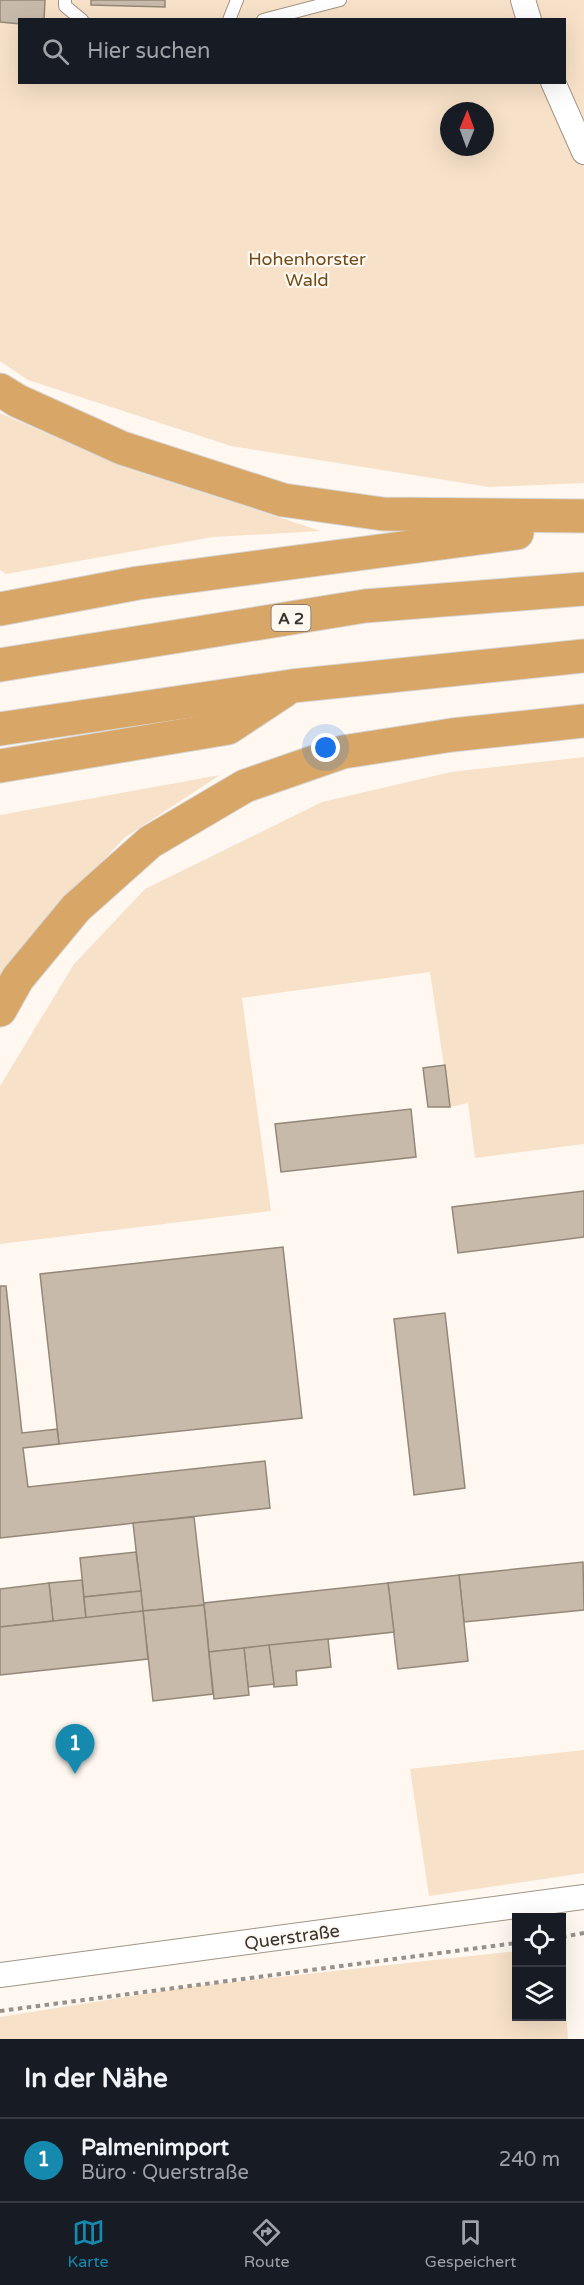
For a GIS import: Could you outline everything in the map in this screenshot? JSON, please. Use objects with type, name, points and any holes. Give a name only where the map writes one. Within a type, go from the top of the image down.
[{"type":"highway","points":[[0,390],[18,401],[122,448],[283,500],[383,514],[584,516]]},
{"type":"highway","points":[[0,609],[138,583],[584,524]]},
{"type":"highway","name":"A 2","points":[[0,665],[365,606],[584,589]]},
{"type":"highway","points":[[0,729],[292,686],[584,656]]},
{"type":"highway","points":[[0,766],[228,728],[292,686]]},
{"type":"highway","points":[[0,1010],[18,978],[76,908],[150,842],[245,786],[343,752],[452,735],[584,721]]},
{"type":"street","points":[[523,0],[528,18]]},
{"type":"street","points":[[554,84],[584,152]]},
{"type":"street","name":"Querstraße","points":[[0,1975],[584,1897]]},
{"type":"lane","points":[[65,0],[65,6],[80,18]]},
{"type":"lane","points":[[230,18],[237,0]]},
{"type":"lane","points":[[271,18],[340,0]]},
{"type":"path","points":[[566,1935],[584,1933]]},
{"type":"path","points":[[0,2011],[512,1943]]},
{"type":"green space","name":"Hohenhorster Wald","points":[[0,0],[584,0],[584,483],[489,487],[231,446],[28,380],[0,361]]},
{"type":"green space","points":[[0,413],[123,467],[321,531],[213,537],[6,574],[0,570]]},
{"type":"green space","points":[[584,757],[584,1144],[475,1158],[468,1103],[450,1107],[430,972],[242,998],[271,1211],[0,1244],[0,1086],[74,964],[145,889],[322,802],[451,772]]},
{"type":"green space","points":[[220,775],[124,838],[31,940],[0,990],[0,815]]},
{"type":"green space","points":[[584,1750],[584,1873],[429,1896],[410,1769]]},
{"type":"green space","points":[[512,1951],[512,2021],[566,2021],[566,2010],[568,2039],[0,2039],[0,2017],[188,1987]]},
{"type":"building","points":[[0,0],[45,0],[44,18],[18,18],[18,24],[0,22]]},
{"type":"building","points":[[91,0],[165,0],[165,7],[91,5]]},
{"type":"building","points":[[445,1065],[450,1107],[428,1107],[423,1068]]},
{"type":"building","points":[[411,1109],[416,1157],[281,1172],[275,1124]]},
{"type":"building","points":[[584,1191],[584,1237],[458,1253],[452,1207]]},
{"type":"building","points":[[283,1247],[302,1418],[59,1444],[40,1274]]},
{"type":"building","points":[[0,1286],[6,1286],[22,1433],[57,1429],[59,1444],[23,1448],[28,1487],[265,1461],[270,1508],[0,1538]]},
{"type":"building","points":[[445,1313],[465,1488],[414,1495],[394,1319]]},
{"type":"building","points":[[194,1517],[204,1605],[143,1611],[133,1523]]},
{"type":"building","points":[[136,1552],[141,1591],[84,1597],[80,1558]]},
{"type":"building","points":[[583,1562],[584,1610],[464,1622],[459,1575]]},
{"type":"building","points":[[459,1575],[468,1661],[398,1669],[388,1583]]},
{"type":"building","points":[[82,1580],[86,1618],[53,1621],[49,1583]]},
{"type":"building","points":[[49,1583],[53,1621],[0,1627],[0,1589]]},
{"type":"building","points":[[388,1583],[394,1632],[209,1652],[204,1603]]},
{"type":"building","points":[[141,1591],[143,1611],[86,1618],[84,1597]]},
{"type":"building","points":[[204,1605],[213,1694],[153,1701],[143,1611]]},
{"type":"building","points":[[143,1611],[148,1659],[0,1675],[0,1627]]},
{"type":"building","points":[[328,1639],[331,1667],[296,1671],[297,1685],[274,1687],[269,1645]]},
{"type":"building","points":[[269,1645],[274,1684],[248,1687],[244,1648]]},
{"type":"building","points":[[244,1648],[249,1695],[214,1699],[209,1652]]},
{"type":"place","name":"Palmenimport","points":[[75,1774]]}]
